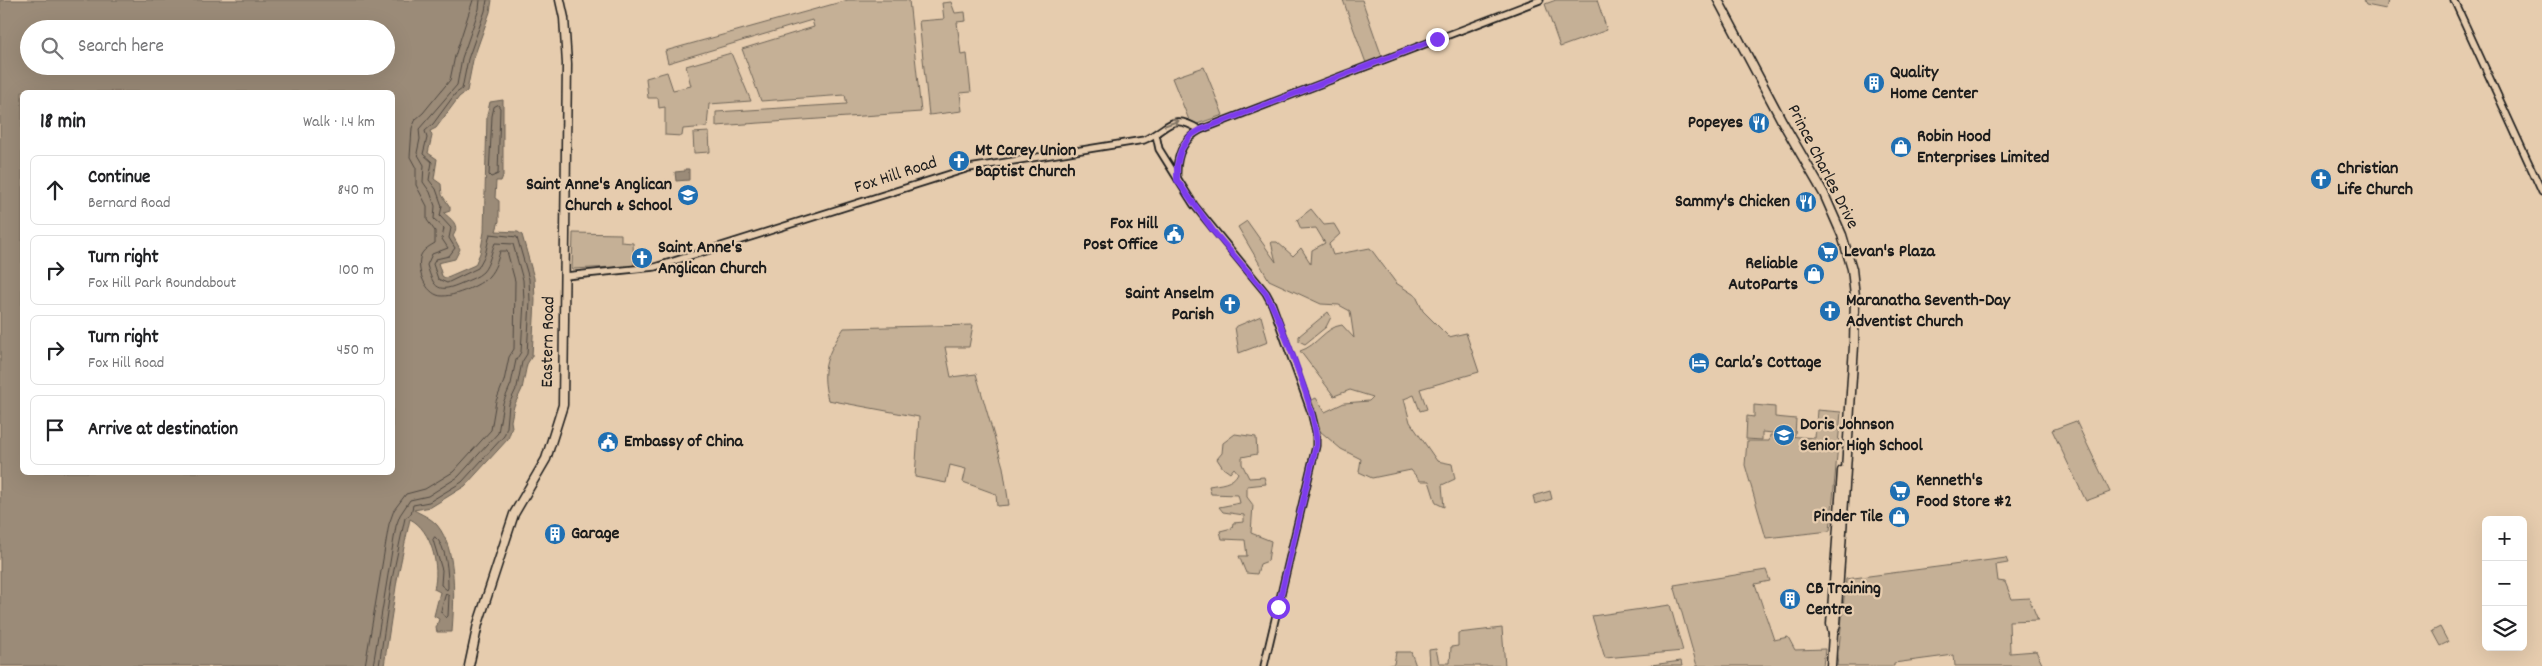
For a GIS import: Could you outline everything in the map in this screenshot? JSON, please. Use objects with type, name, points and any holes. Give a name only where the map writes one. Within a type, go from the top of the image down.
[{"type":"highway","name":"Eastern Road","points":[[469,666],[478,624],[514,514],[546,459],[559,424],[564,387],[566,64],[564,18],[560,0]]},
{"type":"highway","name":"Prince Charles Drive","points":[[1718,2],[1782,121],[1820,186],[1848,253],[1855,296],[1836,624],[1833,634],[1831,666]]},
{"type":"main road","points":[[1174,166],[1190,136],[1200,130],[1540,0]]},
{"type":"main road","points":[[2454,0],[2542,192]]},
{"type":"main road","name":"Fox Hill Road","points":[[565,276],[655,268],[969,168],[1144,140],[1174,121],[1191,124]]},
{"type":"main road","points":[[1190,136],[1191,124],[1200,130]]},
{"type":"main road","points":[[1156,134],[1157,143],[1174,166],[1177,180],[1214,232],[1266,293],[1296,366],[1316,432],[1316,446],[1264,666]]},
{"type":"main road","points":[[1144,140],[1157,143]]},
{"type":"shaded area","points":[[848,0],[909,0],[921,112],[716,126],[716,112],[847,104],[845,95],[761,101],[742,49],[814,27],[812,20],[668,63],[665,51]]},
{"type":"shaded area","points":[[1343,0],[1362,0],[1382,57],[1366,63]]},
{"type":"shaded area","points":[[1556,0],[1597,0],[1607,30],[1560,47],[1545,4]]},
{"type":"shaded area","points":[[2363,0],[2388,0],[2386,9],[2366,5]]},
{"type":"shaded area","points":[[951,2],[955,13],[965,12],[966,21],[957,22],[961,55],[967,54],[971,92],[960,93],[962,111],[929,115],[919,21],[944,19],[942,3]]},
{"type":"shaded area","points":[[731,53],[751,101],[709,104],[707,127],[683,129],[682,136],[665,135],[665,107],[659,108],[658,98],[648,98],[646,78],[667,72],[673,90],[691,86],[686,66]]},
{"type":"shaded area","points":[[1204,67],[1223,115],[1197,124],[1189,120],[1172,78]]},
{"type":"shaded area","points":[[709,132],[710,152],[694,153],[693,133]]},
{"type":"shaded area","points":[[1311,209],[1324,225],[1334,224],[1340,234],[1329,244],[1333,255],[1370,248],[1396,283],[1416,296],[1423,311],[1449,337],[1466,333],[1479,372],[1420,389],[1427,409],[1420,411],[1414,395],[1404,399],[1410,422],[1437,461],[1452,464],[1455,479],[1442,485],[1444,507],[1436,503],[1429,481],[1420,481],[1411,470],[1372,478],[1359,472],[1361,459],[1341,449],[1320,431],[1310,401],[1316,398],[1325,412],[1344,403],[1369,401],[1373,397],[1350,390],[1334,396],[1300,351],[1306,349],[1336,326],[1342,325],[1354,338],[1350,311],[1339,305],[1321,304],[1269,280],[1238,227],[1247,221],[1276,262],[1271,242],[1277,242],[1293,256],[1301,248],[1311,264],[1312,250],[1325,243],[1316,228],[1301,229],[1297,220]]},
{"type":"shaded area","points":[[573,233],[621,234],[621,242],[633,243],[634,266],[572,269]]},
{"type":"shaded area","points":[[1328,312],[1331,317],[1326,327],[1305,344],[1299,341],[1299,336]]},
{"type":"shaded area","points":[[1261,316],[1268,342],[1239,353],[1235,327]]},
{"type":"shaded area","points":[[973,325],[969,347],[945,347],[951,377],[976,374],[1003,467],[1009,505],[997,506],[996,494],[963,482],[966,469],[950,465],[946,483],[915,477],[919,417],[828,400],[825,370],[829,354],[844,328]]},
{"type":"shaded area","points":[[1754,405],[1775,407],[1775,417],[1796,419],[1795,435],[1762,432],[1762,440],[1746,439],[1747,416],[1754,417]]},
{"type":"shaded area","points":[[1817,410],[1841,412],[1830,531],[1766,538],[1745,465],[1747,441],[1769,441],[1770,435],[1815,438]]},
{"type":"shaded area","points":[[2076,421],[2110,492],[2086,501],[2052,430]]},
{"type":"shaded area","points":[[1235,434],[1256,437],[1257,454],[1242,457],[1242,464],[1249,478],[1264,477],[1266,484],[1247,486],[1247,497],[1253,505],[1251,533],[1271,541],[1268,561],[1260,564],[1257,574],[1246,573],[1239,556],[1247,556],[1245,540],[1222,539],[1220,531],[1232,528],[1233,523],[1244,522],[1244,515],[1223,512],[1219,507],[1240,503],[1238,495],[1211,494],[1209,486],[1230,481],[1238,473],[1234,468],[1230,473],[1223,468],[1217,459],[1222,453],[1223,443]]},
{"type":"shaded area","points":[[1550,491],[1552,499],[1535,504],[1533,496]]},
{"type":"shaded area","points":[[2006,558],[2008,563],[1996,565],[1998,581],[2005,582],[2012,599],[2029,598],[2038,620],[2009,621],[2010,653],[2036,651],[2043,666],[1955,666],[1954,655],[1894,663],[1894,666],[1837,666],[1846,579]]},
{"type":"shaded area","points":[[1766,570],[1770,581],[1755,584],[1774,640],[1788,637],[1795,650],[1825,649],[1823,666],[1697,666],[1674,585]]},
{"type":"shaded area","points":[[1670,605],[1683,651],[1605,658],[1592,616]]},
{"type":"shaded area","points":[[2440,627],[2448,642],[2440,646],[2432,631]]},
{"type":"shaded area","points":[[1502,628],[1505,666],[1430,666],[1429,650],[1436,649],[1439,663],[1450,663],[1451,647],[1458,646],[1458,633]]},
{"type":"shaded area","points":[[1396,652],[1411,652],[1416,666],[1385,666],[1394,664]]},
{"type":"shaded area","points":[[1681,661],[1682,666],[1644,666]]},
{"type":"water","points":[[0,0],[492,0],[490,12],[473,60],[467,91],[459,97],[436,128],[430,131],[432,136],[428,153],[437,159],[434,179],[441,184],[442,195],[450,207],[450,211],[444,213],[454,223],[456,229],[453,236],[460,249],[455,259],[438,263],[442,276],[445,278],[475,265],[480,253],[484,232],[487,115],[490,102],[503,100],[503,176],[501,181],[496,181],[495,198],[499,201],[499,221],[496,231],[518,232],[522,235],[534,278],[535,300],[532,356],[527,364],[522,389],[514,406],[511,421],[512,427],[508,439],[465,486],[431,507],[414,510],[437,525],[444,536],[448,548],[452,562],[454,592],[452,632],[437,632],[436,628],[439,619],[434,616],[440,592],[434,589],[436,580],[435,560],[424,531],[410,519],[397,580],[384,666],[0,666]]},
{"type":"water","points":[[685,169],[689,169],[689,180],[676,181],[675,172],[685,171]]},
{"type":"place","name":"Quality Home Center","points":[[1874,83]]},
{"type":"place","name":"Popeyes","points":[[1759,123]]},
{"type":"place","name":"Robin Hood Enterprises Limited","points":[[1901,147]]},
{"type":"place","name":"Mt Carey Union Baptist Church","points":[[959,161]]},
{"type":"place","name":"Christian Life Church","points":[[2321,179]]},
{"type":"place","name":"Saint Anne's Anglican Church & School","points":[[688,195]]},
{"type":"place","name":"Sammy's Chicken","points":[[1806,202]]},
{"type":"place","name":"Fox Hill Post Office","points":[[1174,234]]},
{"type":"place","name":"Levan's Plaza","points":[[1828,252]]},
{"type":"place","name":"Saint Anne's Anglican Church","points":[[642,258]]},
{"type":"place","name":"Reliable AutoParts","points":[[1814,274]]},
{"type":"place","name":"Saint Anselm Parish","points":[[1230,304]]},
{"type":"place","name":"Maranatha Seventh-Day Adventist Church","points":[[1830,311]]},
{"type":"place","name":"Carla’s Cottage","points":[[1699,363]]},
{"type":"place","name":"Doris Johnson Senior High School","points":[[1784,435]]},
{"type":"place","name":"Embassy of China","points":[[608,442]]},
{"type":"place","name":"Kenneth's Food Store #2","points":[[1900,491]]},
{"type":"place","name":"Pinder Tile","points":[[1899,517]]},
{"type":"place","name":"Garage","points":[[555,534]]},
{"type":"place","name":"CB Training Centre","points":[[1790,599]]},
{"type":"route","points":[[1278,607],[1296,524],[1316,446],[1316,432],[1296,366],[1272,304],[1266,293],[1214,232],[1177,180],[1179,155],[1190,136],[1200,130],[1437,39]]}]
